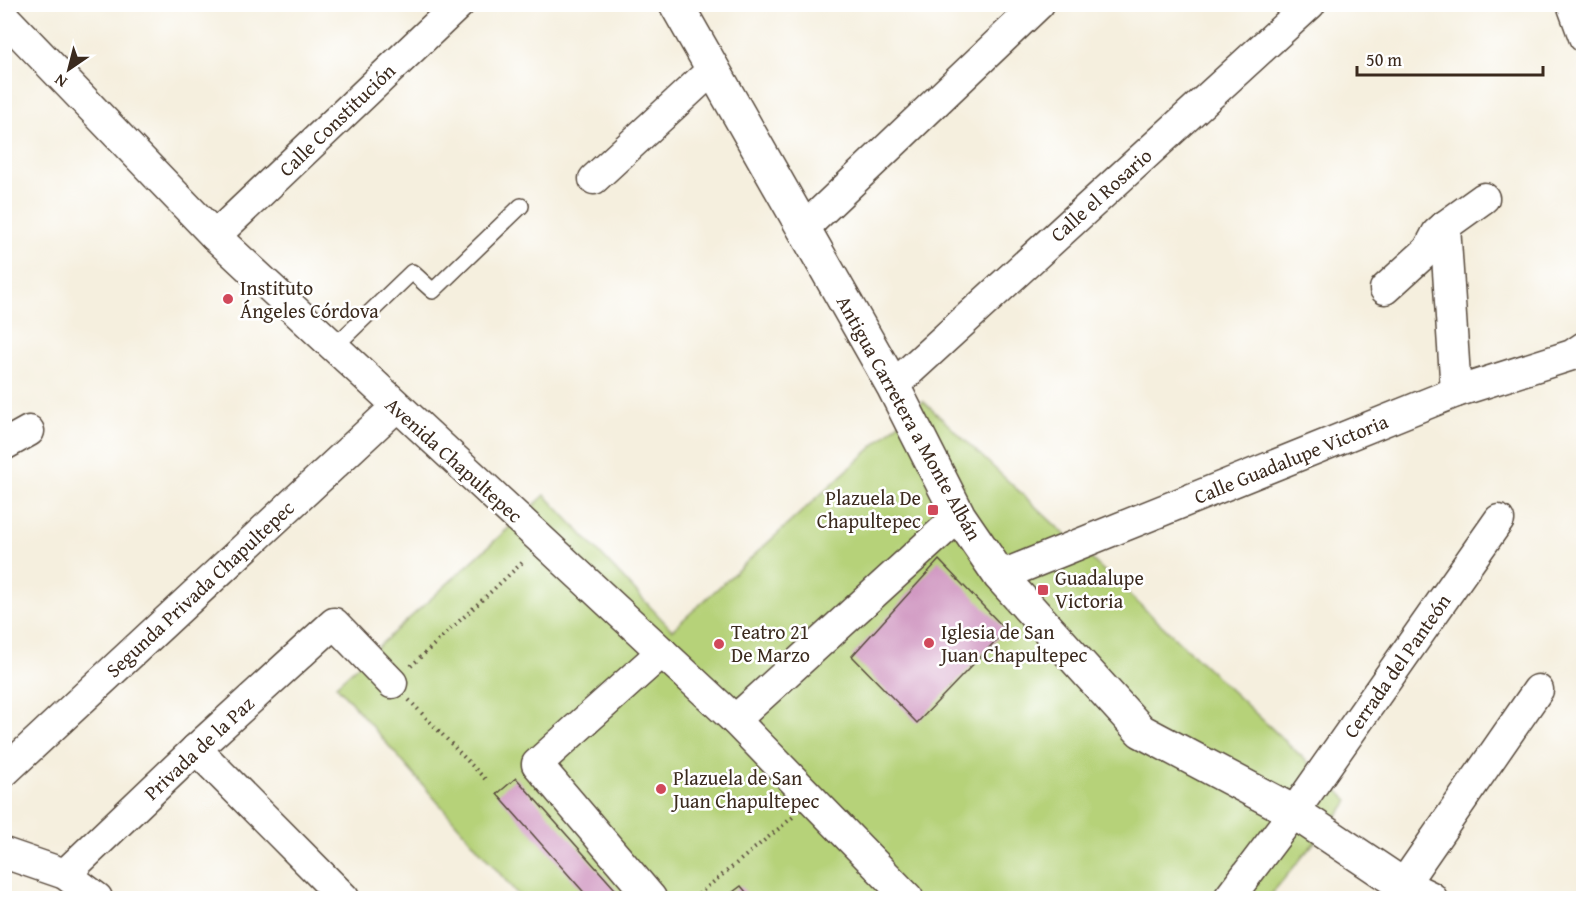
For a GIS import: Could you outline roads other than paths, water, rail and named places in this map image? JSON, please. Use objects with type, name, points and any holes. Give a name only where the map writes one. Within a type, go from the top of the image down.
[{"type":"street","name":"Calle Constitución","points":[[215,236],[459,4]]},
{"type":"street","name":"Antigua Carretera a Monte Albán","points":[[676,4],[892,386],[959,516],[1000,576],[1141,732],[1294,813],[1417,892]]},
{"type":"street","points":[[804,228],[1039,4]]},
{"type":"street","points":[[1572,4],[1584,37]]},
{"type":"street","name":"Calle el Rosario","points":[[892,386],[1309,5]]},
{"type":"street","name":"Avenida Chapultepec","points":[[4,17],[215,236],[396,407],[545,542],[735,720],[908,898]]},
{"type":"street","points":[[594,180],[714,68]]},
{"type":"street","points":[[1385,289],[1428,250],[1437,233],[1484,198]]},
{"type":"street","points":[[1445,226],[1456,392]]},
{"type":"street","name":"Calle Guadalupe Victoria","points":[[1000,576],[1456,392],[1580,352]]},
{"type":"street","name":"Segunda Privada Chapultepec","points":[[4,772],[396,407]]},
{"type":"street","points":[[735,720],[959,516]]},
{"type":"street","name":"Cerrada del Panteón","points":[[1294,813],[1499,520]]},
{"type":"street","name":"Privada de la Paz","points":[[65,874],[196,749],[334,623],[392,683]]},
{"type":"street","points":[[651,898],[537,764],[662,652]]},
{"type":"street","points":[[1417,892],[1538,690]]},
{"type":"street","points":[[196,749],[344,898]]},
{"type":"street","points":[[1228,898],[1294,813]]},
{"type":"street","points":[[4,853],[65,874],[97,898]]},
{"type":"lane","points":[[334,347],[412,272],[433,291],[521,206]]},
{"type":"place","name":"Instituto Ángeles Córdova","points":[[228,299]]},
{"type":"place","name":"Plazuela De Chapultepec","points":[[933,510]]},
{"type":"place","name":"Guadalupe Victoria","points":[[1043,590]]},
{"type":"place","name":"Iglesia de San Juan Chapultepec","points":[[929,643]]},
{"type":"place","name":"Teatro 21 De Marzo","points":[[719,644]]},
{"type":"place","name":"Plazuela de San Juan Chapultepec","points":[[661,789]]}]
